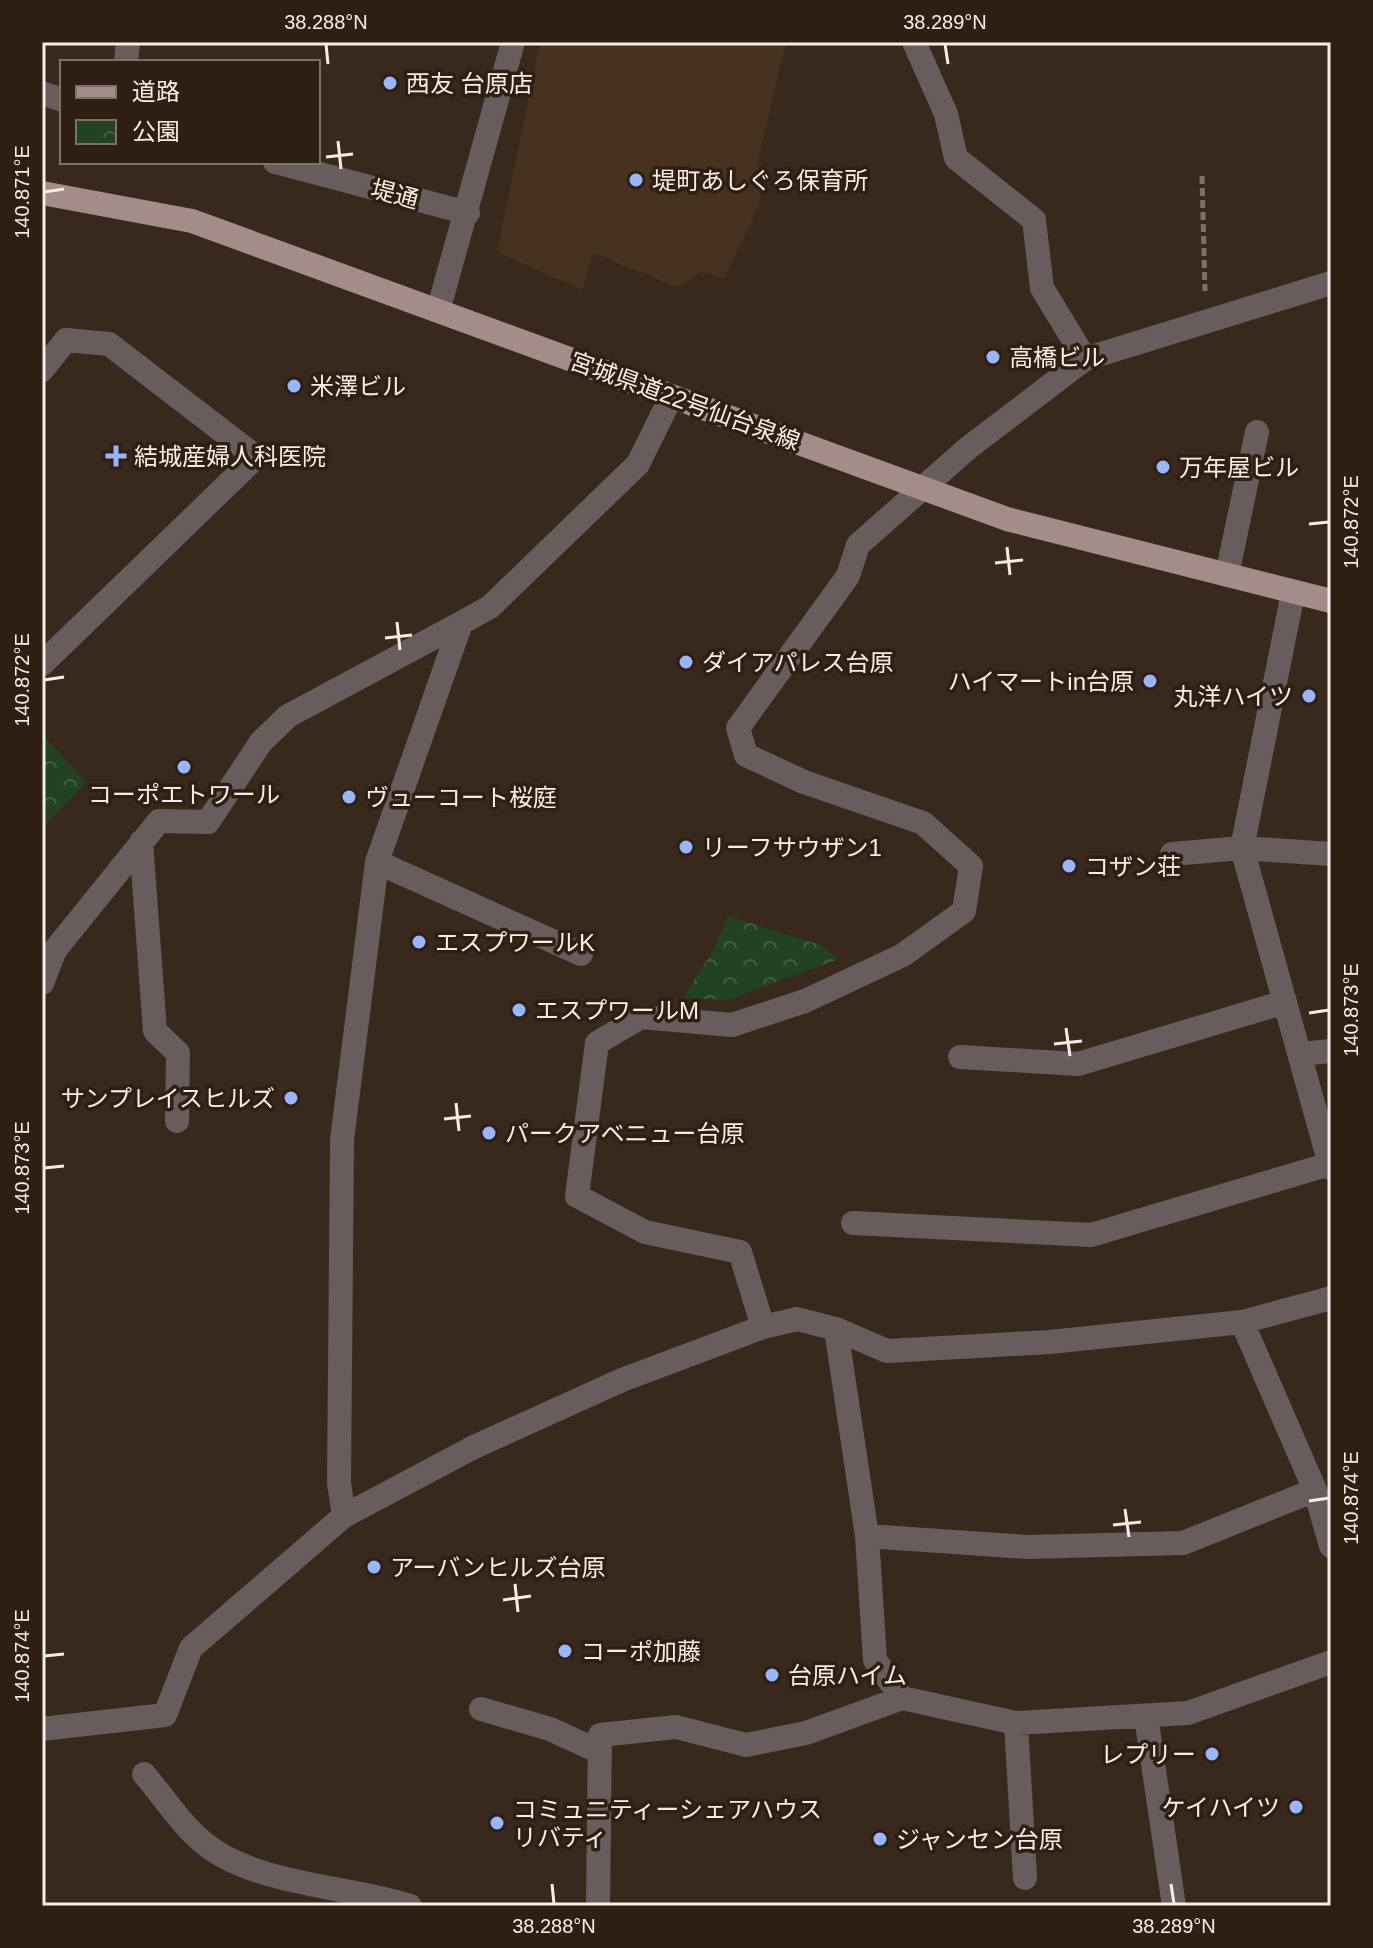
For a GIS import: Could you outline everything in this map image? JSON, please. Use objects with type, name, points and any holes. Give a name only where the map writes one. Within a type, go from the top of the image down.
[{"type":"main road","name":"宮城県道22号仙台泉線","points":[[42,193],[192,221],[1007,519],[1331,601]]},
{"type":"street","points":[[438,311],[468,213],[513,42]]},
{"type":"street","points":[[914,42],[946,114],[956,158],[1034,220],[1042,288],[1085,359]]},
{"type":"street","name":"堤通","points":[[283,164],[468,213]]},
{"type":"street","points":[[763,1327],[740,1252],[645,1232],[577,1196],[597,1043],[641,1017],[732,1025],[805,1001],[903,955],[964,911],[971,866],[923,823],[804,782],[746,755],[738,728],[848,576],[858,545],[968,448],[1085,359],[1331,283]]},
{"type":"street","points":[[42,370],[66,340],[109,344],[256,457],[42,664]]},
{"type":"street","points":[[42,983],[55,950],[159,821],[208,822],[261,742],[288,716],[490,607],[638,464],[671,397]]},
{"type":"street","points":[[1227,575],[1257,432]]},
{"type":"street","points":[[853,1223],[1091,1235],[1330,1166],[1242,848],[1293,593]]},
{"type":"street","points":[[344,1516],[339,1483],[342,1140],[377,862],[461,623]]},
{"type":"street","points":[[141,842],[155,1031],[178,1053],[177,1121]]},
{"type":"street","points":[[1172,854],[1242,848],[1331,854]]},
{"type":"street","points":[[377,862],[581,954]]},
{"type":"street","points":[[960,1057],[1078,1064],[1285,1002]]},
{"type":"street","points":[[1300,1054],[1331,1051]]},
{"type":"street","points":[[42,1729],[165,1715],[191,1648],[344,1516],[472,1448],[622,1380],[763,1327],[797,1319],[836,1329],[887,1351],[1050,1342],[1242,1322],[1331,1298]]},
{"type":"street","points":[[1242,1322],[1315,1490],[1331,1546]]},
{"type":"street","points":[[836,1329],[867,1536],[875,1660],[902,1698]]},
{"type":"street","points":[[867,1536],[1027,1547],[1183,1543],[1315,1490]]},
{"type":"street","points":[[598,1906],[600,1735],[676,1727],[746,1745],[806,1733],[902,1698],[1016,1723],[1188,1713],[1331,1662]]},
{"type":"street","points":[[481,1709],[550,1729],[600,1752]]},
{"type":"street","points":[[1146,1716],[1174,1906]]},
{"type":"street","points":[[1016,1723],[1025,1878]]},
{"type":"street","points":[[144,1774],[205,1844],[256,1870],[376,1895],[410,1906]]},
{"type":"path","points":[[1202,176],[1205,299],[1210,320]]},
{"type":"shaded area","name":"堤町あしぐろ保育所","points":[[540,42],[786,42],[758,160],[761,201],[724,278],[701,272],[678,287],[593,253],[582,290],[497,252]]},
{"type":"green space","points":[[42,734],[86,782],[42,829]]},
{"type":"green space","points":[[728,916],[820,945],[839,959],[727,1000],[683,998],[714,949]]},
{"type":"place","name":"西友 台原店","points":[[390,83]]},
{"type":"place","name":"堤町あしぐろ保育所","points":[[636,180]]},
{"type":"place","name":"高橋ビル","points":[[993,357]]},
{"type":"place","name":"米澤ビル","points":[[294,386]]},
{"type":"place","name":"結城産婦人科医院","points":[[116,456]]},
{"type":"place","name":"万年屋ビル","points":[[1163,467]]},
{"type":"place","name":"ダイアパレス台原","points":[[686,662]]},
{"type":"place","name":"ハイマートin台原","points":[[1150,681]]},
{"type":"place","name":"丸洋ハイツ","points":[[1309,696]]},
{"type":"place","name":"コーポエトワール","points":[[184,767]]},
{"type":"place","name":"ヴューコート桜庭","points":[[349,797]]},
{"type":"place","name":"リーフサウザン1","points":[[686,847]]},
{"type":"place","name":"コザン荘","points":[[1069,866]]},
{"type":"place","name":"エスプワールK","points":[[419,942]]},
{"type":"place","name":"エスプワールM","points":[[519,1010]]},
{"type":"place","name":"サンプレイスヒルズ","points":[[291,1098]]},
{"type":"place","name":"パークアベニュー台原","points":[[489,1133]]},
{"type":"place","name":"アーバンヒルズ台原","points":[[374,1567]]},
{"type":"place","name":"コーポ加藤","points":[[565,1651]]},
{"type":"place","name":"台原ハイム","points":[[772,1675]]},
{"type":"place","name":"レプリー","points":[[1212,1754]]},
{"type":"place","name":"ケイハイツ","points":[[1296,1807]]},
{"type":"place","name":"コミュニティーシェアハウス リバティ","points":[[497,1823]]},
{"type":"place","name":"ジャンセン台原","points":[[880,1839]]}]
